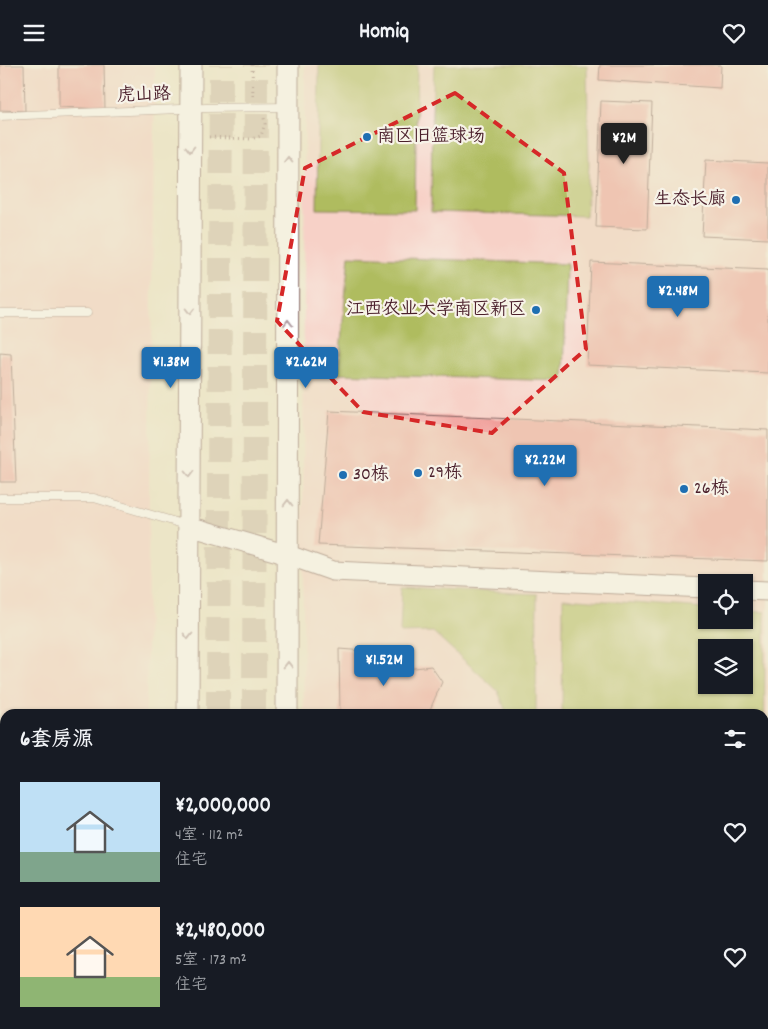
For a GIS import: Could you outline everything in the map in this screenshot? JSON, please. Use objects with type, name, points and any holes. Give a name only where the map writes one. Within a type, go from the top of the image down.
[{"type":"main road","points":[[188,709],[191,65]]},
{"type":"main road","points":[[288,65],[288,709]]},
{"type":"street","points":[[189,526],[288,555],[333,571],[698,588]]},
{"type":"street","points":[[753,590],[768,591]]},
{"type":"lane","name":"虎山路","points":[[0,116],[288,107]]},
{"type":"lane","points":[[0,313],[87,313]]},
{"type":"lane","points":[[0,498],[94,498],[189,526]]},
{"type":"highlighted area","points":[[455,93],[564,173],[586,349],[492,433],[363,412],[277,321],[305,168]]},
{"type":"shaded area","points":[[0,65],[155,65],[146,709],[0,709]]},
{"type":"shaded area","name":"江西农业大学南区新区","points":[[305,65],[768,65],[768,709],[304,709]]},
{"type":"green space","name":"南区旧篮球场","points":[[319,65],[417,65],[415,210],[317,209]]},
{"type":"green space","points":[[434,65],[587,65],[589,165],[586,216],[431,212]]},
{"type":"green space","points":[[349,256],[567,264],[564,381],[338,374]]},
{"type":"green space","points":[[402,587],[537,594],[536,709],[505,709],[498,691],[433,632],[400,633]]},
{"type":"green space","points":[[563,598],[698,607],[698,629],[753,629],[753,611],[765,612],[765,709],[562,709]]},
{"type":"building","points":[[0,65],[24,65],[25,111],[0,110]]},
{"type":"building","points":[[59,65],[104,65],[105,109],[59,107]]},
{"type":"building","points":[[600,65],[721,65],[720,88],[599,80]]},
{"type":"building","points":[[601,101],[652,103],[647,229],[596,227]]},
{"type":"building","name":"生态长廊","points":[[706,160],[768,163],[768,239],[702,236]]},
{"type":"building","points":[[591,262],[768,270],[768,373],[587,365]]},
{"type":"building","points":[[0,353],[11,354],[16,482],[0,482]]},
{"type":"building","points":[[329,411],[768,430],[768,561],[318,545]]},
{"type":"building","points":[[339,649],[377,652],[375,673],[431,666],[442,682],[430,709],[340,709]]},
{"type":"tunnel","points":[[218,709],[221,65]]},
{"type":"tunnel","points":[[254,709],[256,65]]},
{"type":"place","name":"南区旧篮球场","points":[[367,137]]},
{"type":"place","name":"生态长廊","points":[[736,200]]},
{"type":"place","name":"江西农业大学南区新区","points":[[536,310]]},
{"type":"place","name":"29栋","points":[[418,473]]},
{"type":"place","name":"30栋","points":[[343,475]]},
{"type":"place","name":"26栋","points":[[684,489]]}]
